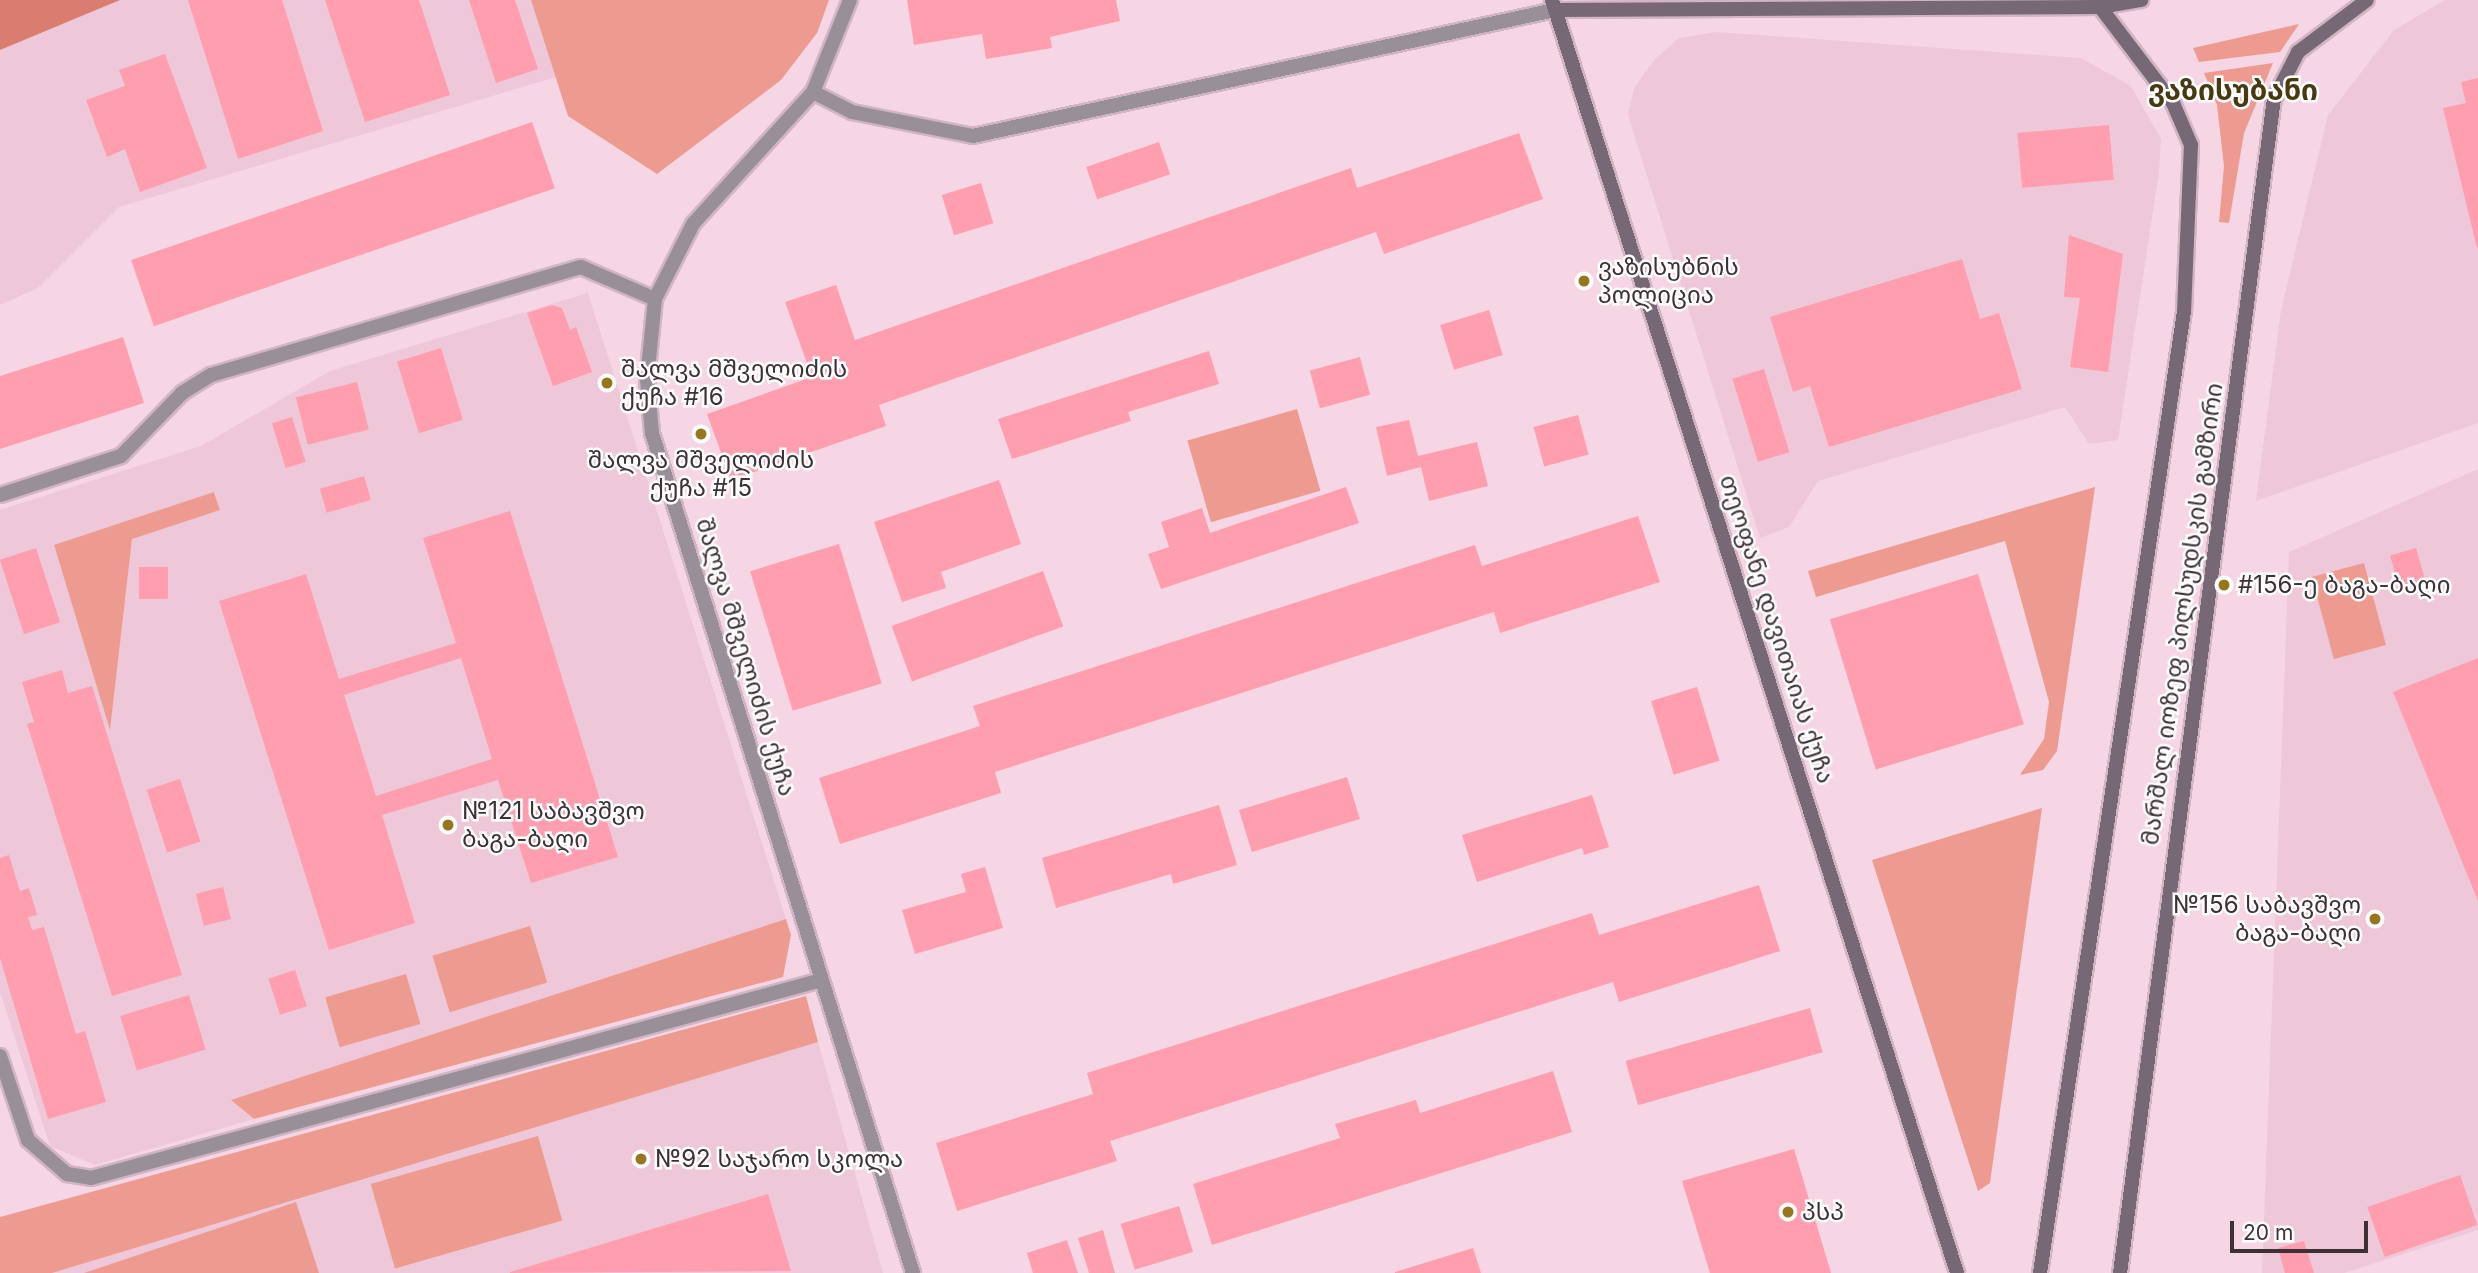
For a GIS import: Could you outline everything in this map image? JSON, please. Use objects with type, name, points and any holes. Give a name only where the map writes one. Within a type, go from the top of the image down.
[{"type":"main road","points":[[1556,3],[1897,2],[2100,7],[2141,0]]},
{"type":"main road","name":"მარშალ იოზეფ პილსუდსკის გამზირი","points":[[2120,1273],[2274,99],[2298,52],[2367,0]]},
{"type":"main road","name":"თეოფანე დავითაიას ქუჩა","points":[[1556,3],[1957,1273]]},
{"type":"main road","name":"მარშალ იოზეფ პილსუდსკის გამზირი","points":[[2040,1273],[2124,737],[2186,271],[2191,145],[2173,103],[2100,7]]},
{"type":"street","points":[[850,0],[813,92],[852,112],[973,136],[1556,3]]},
{"type":"street","name":"შალვა მშველიძის ქუჩა","points":[[813,92],[694,224],[655,299],[647,379],[652,433],[913,1273]]},
{"type":"street","points":[[0,495],[121,456],[182,393],[211,375],[581,267],[655,299]]},
{"type":"street","points":[[0,1056],[28,1140],[67,1174],[91,1178],[822,979]]},
{"type":"shaded area","points":[[0,0],[120,0],[0,50]]},
{"type":"shaded area","points":[[120,0],[531,0],[556,77],[119,207],[38,288],[0,305],[0,50]]},
{"type":"shaded area","points":[[531,0],[829,0],[817,33],[781,80],[657,174],[568,116]]},
{"type":"shaded area","points":[[2445,0],[2478,0],[2478,423],[2256,501],[2281,310],[2328,115],[2394,30]]},
{"type":"shaded area","points":[[2299,24],[2280,52],[2199,62],[2193,48]]},
{"type":"shaded area","points":[[1717,32],[2081,58],[2131,86],[2161,139],[2159,172],[2118,440],[2089,444],[2065,407],[1818,481],[1789,527],[1760,538],[1628,115],[1634,88],[1655,59],[1679,38]]},
{"type":"shaded area","points":[[2273,63],[2244,133],[2229,223],[2219,222],[2224,166],[2217,105],[2204,73]]},
{"type":"shaded area","name":"№121 საბავშვო ბაგა-ბაღი","points":[[588,293],[786,919],[231,1100],[254,1119],[95,1165],[50,1146],[0,992],[0,510],[201,446],[330,371]],"holes":[[[215,492],[219,510],[132,538],[110,728],[54,546]]]},
{"type":"shaded area","points":[[1297,409],[1320,491],[1211,522],[1187,440]]},
{"type":"shaded area","name":"№156 საბავშვო ბაგა-ბაღი","points":[[2478,469],[2478,1230],[2344,1273],[2262,1273],[2289,552]]},
{"type":"shaded area","points":[[2095,487],[2057,751],[2043,770],[2020,775],[2044,739],[2049,702],[2005,541],[1816,597],[1808,571]]},
{"type":"shaded area","points":[[214,492],[220,510],[132,539],[110,730],[54,545]]},
{"type":"shaded area","points":[[2364,563],[2386,645],[2334,659],[2312,577]]},
{"type":"shaded area","points":[[2042,808],[1990,1183],[1978,1191],[1872,860]]},
{"type":"shaded area","points":[[786,919],[791,935],[783,977],[254,1119],[231,1100]]},
{"type":"shaded area","points":[[530,926],[547,982],[450,1012],[432,956]]},
{"type":"shaded area","points":[[406,974],[420,1024],[340,1047],[325,997]]},
{"type":"shaded area","points":[[806,996],[818,1042],[52,1273],[0,1273],[0,1217]]},
{"type":"shaded area","name":"№92 საჯარო სკოლა","points":[[818,1042],[883,1273],[52,1273]]},
{"type":"shaded area","points":[[538,1136],[562,1221],[395,1269],[371,1184]]},
{"type":"shaded area","points":[[296,1202],[319,1273],[84,1273]]},
{"type":"building","points":[[188,0],[282,0],[323,131],[238,159]]},
{"type":"building","points":[[325,0],[419,0],[450,95],[365,122]]},
{"type":"building","points":[[469,0],[515,0],[538,69],[496,83]]},
{"type":"building","points":[[907,0],[1116,0],[1120,21],[1050,37],[1052,48],[986,59],[982,34],[914,45]]},
{"type":"building","points":[[165,54],[207,168],[140,192],[125,149],[107,157],[86,100],[125,86],[119,70]]},
{"type":"building","points":[[2478,78],[2477,248],[2443,108],[2466,103],[2461,82]]},
{"type":"building","points":[[532,122],[555,188],[154,326],[131,260]]},
{"type":"building","points":[[2109,125],[2114,180],[2022,188],[2017,133]]},
{"type":"building","points":[[1519,133],[1543,199],[1384,254],[1376,232],[879,405],[886,426],[731,480],[707,414],[812,377],[785,302],[836,285],[855,340],[1351,168],[1357,188]]},
{"type":"building","points":[[1159,142],[1170,174],[1097,199],[1086,167]]},
{"type":"building","points":[[981,183],[993,223],[954,235],[942,195]]},
{"type":"building","points":[[2069,235],[2123,254],[2108,372],[2070,367],[2080,298],[2064,297]]},
{"type":"building","points":[[1962,259],[1980,319],[1999,313],[2022,389],[1829,447],[1810,386],[1793,392],[1770,317]]},
{"type":"building","points":[[552,305],[562,308],[570,330],[576,327],[592,372],[553,386],[527,313]]},
{"type":"building","points":[[1489,310],[1503,355],[1454,370],[1440,325]]},
{"type":"building","points":[[123,337],[144,403],[0,449],[0,376]]},
{"type":"building","points":[[441,348],[463,420],[419,433],[397,361]]},
{"type":"building","points":[[1209,351],[1219,384],[1128,412],[1131,421],[1012,459],[998,419]]},
{"type":"building","points":[[1360,357],[1370,395],[1320,408],[1310,370]]},
{"type":"building","points":[[1764,369],[1789,452],[1758,462],[1732,379]]},
{"type":"building","points":[[357,382],[369,430],[308,445],[296,397]]},
{"type":"building","points":[[1578,415],[1589,455],[1544,467],[1534,427]]},
{"type":"building","points":[[292,417],[306,462],[286,468],[272,423]]},
{"type":"building","points":[[1409,420],[1418,456],[1477,442],[1488,486],[1429,501],[1421,467],[1387,476],[1376,427]]},
{"type":"building","points":[[364,476],[371,500],[327,513],[320,489]]},
{"type":"building","points":[[999,480],[1021,544],[941,572],[946,588],[902,602],[874,522]]},
{"type":"building","points":[[1346,487],[1359,523],[1161,589],[1148,554],[1169,547],[1161,522],[1202,508],[1210,533]]},
{"type":"building","points":[[510,511],[618,857],[531,883],[498,780],[382,815],[415,923],[329,950],[219,601],[306,574],[339,679],[456,643],[423,538]],"holes":[[[461,658],[492,759],[376,796],[344,695]]]},
{"type":"building","points":[[1638,516],[1660,582],[1500,633],[1494,612],[995,772],[1001,793],[840,844],[819,778],[980,726],[973,706],[1475,545],[1482,566]]},
{"type":"building","points":[[839,544],[882,684],[793,711],[750,571]]},
{"type":"building","points":[[36,548],[60,622],[24,634],[0,560]]},
{"type":"building","points":[[2416,548],[2425,579],[2399,586],[2390,555]]},
{"type":"building","points":[[139,567],[168,567],[168,599],[139,599]]},
{"type":"building","points":[[1043,571],[1063,626],[912,682],[892,626]]},
{"type":"building","points":[[1978,574],[2024,724],[1876,769],[1830,619]]},
{"type":"building","points":[[2478,658],[2478,901],[2393,692]]},
{"type":"building","points":[[62,670],[68,693],[92,686],[182,975],[112,996],[27,724],[34,722],[22,682]]},
{"type":"building","points":[[1697,687],[1720,761],[1674,775],[1651,701]]},
{"type":"building","points":[[1347,777],[1360,819],[1252,852],[1239,810]]},
{"type":"building","points":[[180,779],[200,842],[167,853],[147,790]]},
{"type":"building","points":[[1592,795],[1609,847],[1584,855],[1582,848],[1477,882],[1462,835]]},
{"type":"building","points":[[1219,805],[1237,865],[1173,884],[1171,874],[1056,908],[1042,858]]},
{"type":"building","points":[[9,855],[20,891],[29,888],[37,915],[28,917],[32,930],[44,927],[76,1034],[85,1031],[106,1102],[48,1119],[0,958],[0,858]]},
{"type":"building","points":[[985,867],[1003,928],[915,954],[902,910],[966,892],[961,874]]},
{"type":"building","points":[[1759,885],[1780,951],[1619,1002],[1613,982],[1110,1141],[1117,1161],[957,1211],[936,1143],[1093,1094],[1087,1073],[1592,913],[1599,935]]},
{"type":"building","points":[[223,887],[231,919],[204,926],[196,894]]},
{"type":"building","points":[[295,970],[307,1006],[280,1015],[268,979]]},
{"type":"building","points":[[189,995],[206,1050],[137,1071],[120,1016]]},
{"type":"building","points":[[1810,1008],[1823,1052],[1638,1105],[1625,1061]]},
{"type":"building","points":[[1553,1071],[1572,1132],[1212,1245],[1193,1184],[1340,1138],[1335,1124],[1416,1100],[1420,1113]]},
{"type":"building","points":[[1794,1149],[1831,1273],[1710,1273],[1682,1181]]},
{"type":"building","points":[[2460,1175],[2477,1225],[2385,1257],[2367,1207]]},
{"type":"building","points":[[768,1194],[791,1271],[510,1273],[510,1272]]},
{"type":"building","points":[[1179,1206],[1193,1252],[1135,1270],[1121,1224]]},
{"type":"building","points":[[1103,1230],[1115,1273],[1089,1273],[1078,1238]]},
{"type":"building","points":[[1067,1240],[1078,1273],[1033,1273],[1027,1253]]},
{"type":"building","points":[[2304,1241],[2314,1273],[2285,1273],[2278,1248]]},
{"type":"building","points":[[1473,1248],[1481,1273],[1395,1273],[1395,1272]]},
{"type":"place","name":"ვაზისუბნის პოლიცია","points":[[1584,281]]},
{"type":"place","name":"შალვა მშველიძის ქუჩა #16","points":[[607,383]]},
{"type":"place","name":"შალვა მშველიძის ქუჩა #15","points":[[701,434]]},
{"type":"place","name":"#156-ე ბაგა-ბაღი","points":[[2224,585]]},
{"type":"place","name":"№121 საბავშვო ბაგა-ბაღი","points":[[448,825]]},
{"type":"place","name":"№156 საბავშვო ბაგა-ბაღი","points":[[2375,919]]},
{"type":"place","name":"№92 საჯარო სკოლა","points":[[641,1159]]},
{"type":"place","name":"პსპ","points":[[1788,1212]]},
{"type":"district","name":"ვაზისუბანი","points":[[2233,90]]}]
